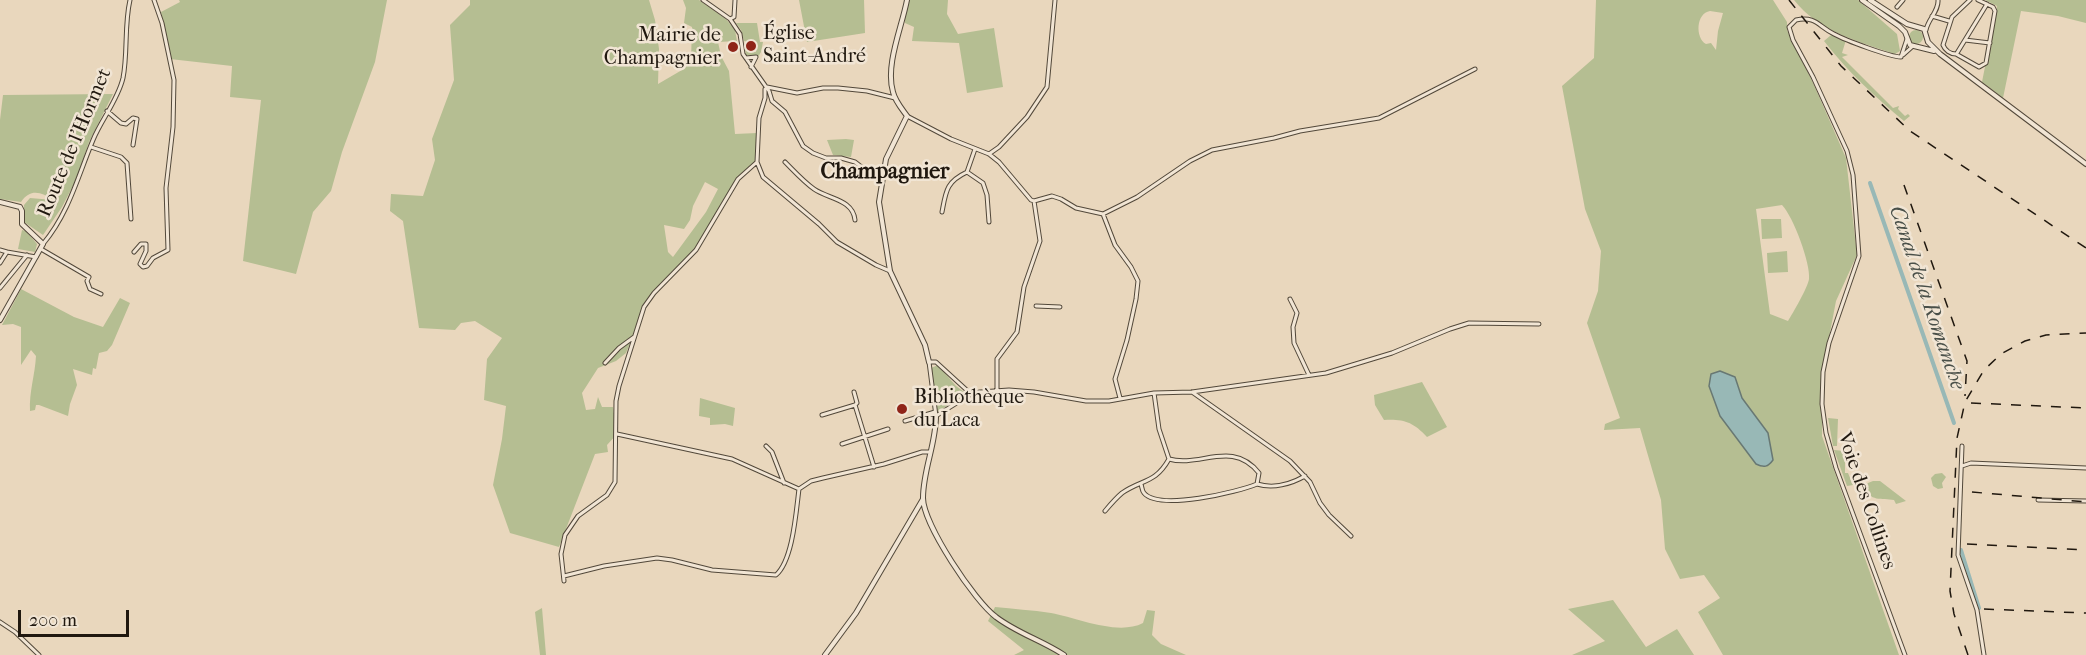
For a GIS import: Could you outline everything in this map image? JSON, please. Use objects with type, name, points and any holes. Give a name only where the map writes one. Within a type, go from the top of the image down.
[{"type":"street","name":"Route de l'Hormet","points":[[0,320],[43,244],[66,210],[90,147],[122,80],[130,0]]},
{"type":"street","points":[[134,252],[144,242],[146,244],[147,247],[140,264],[143,267],[147,266],[153,258],[168,250],[166,188],[173,127],[174,80],[162,23],[154,0]]},
{"type":"street","points":[[703,0],[730,19],[740,34],[745,58],[769,91],[774,104],[786,112],[803,146],[826,158],[841,158],[855,162],[882,183]]},
{"type":"street","points":[[730,19],[734,17],[735,0]]},
{"type":"street","points":[[908,0],[893,64],[892,90],[907,116],[951,139],[989,154],[999,162],[1031,200],[1053,196],[1076,208],[1103,214],[1137,198],[1190,161],[1212,150],[1300,131],[1379,118],[1475,69]]},
{"type":"street","points":[[989,154],[999,147],[1027,117],[1048,83],[1055,0]]},
{"type":"street","points":[[1862,0],[1899,26],[1916,46],[1940,54]]},
{"type":"street","points":[[1870,0],[1913,27],[1919,27],[1928,22]]},
{"type":"street","points":[[1897,7],[1903,0]]},
{"type":"street","points":[[1938,0],[1939,7],[1928,22],[1925,32],[1926,39],[1940,54],[2086,164]]},
{"type":"street","points":[[1970,0],[1949,21],[1943,45],[1944,49],[1952,54],[1979,67],[1986,63],[1995,11],[1993,7],[1977,0]]},
{"type":"street","points":[[1956,54],[1987,4]]},
{"type":"street","points":[[1932,15],[1949,21]]},
{"type":"street","name":"Voie des Collines","points":[[1901,57],[1854,43],[1833,34],[1810,19],[1796,20],[1789,27],[1852,166],[1859,256],[1829,343],[1823,372],[1822,404],[1826,434],[1836,468],[1905,655]]},
{"type":"street","points":[[1901,57],[1907,37],[1913,27]]},
{"type":"street","points":[[1919,27],[1925,32]]},
{"type":"street","points":[[1901,57],[1926,39]]},
{"type":"street","points":[[1965,40],[1990,43]]},
{"type":"street","points":[[745,58],[756,57],[752,67]]},
{"type":"street","points":[[765,87],[797,93],[823,88],[838,88],[867,91],[895,98]]},
{"type":"street","points":[[765,87],[765,98],[759,118],[757,162],[764,179],[819,224],[837,242],[890,271]]},
{"type":"street","points":[[765,98],[771,98]]},
{"type":"street","points":[[107,111],[121,123],[126,124],[133,118],[137,119],[134,145]]},
{"type":"street","points":[[825,655],[856,613],[923,499],[936,427],[927,350],[890,271],[879,202],[886,159],[907,116]]},
{"type":"street","points":[[90,147],[124,158],[127,162],[131,219]]},
{"type":"street","points":[[942,212],[948,185],[967,172],[975,149]]},
{"type":"street","points":[[564,581],[561,554],[565,535],[578,516],[607,495],[615,482],[616,401],[648,301],[692,255],[738,179],[757,162]]},
{"type":"street","points":[[785,162],[817,191],[836,198],[848,206],[855,212],[855,220]]},
{"type":"street","points":[[967,172],[983,183],[987,195],[989,222]]},
{"type":"street","points":[[997,391],[997,359],[1017,332],[1023,287],[1040,242],[1034,201]]},
{"type":"street","points":[[0,202],[20,207],[22,224],[43,244]]},
{"type":"street","points":[[1103,214],[1115,245],[1138,281],[1127,340],[1115,379],[1120,398]]},
{"type":"street","points":[[41,249],[89,277],[87,281],[90,289],[101,294]]},
{"type":"street","points":[[0,250],[36,257]]},
{"type":"street","points":[[0,263],[7,252]]},
{"type":"street","points":[[0,288],[27,255]]},
{"type":"street","points":[[1290,299],[1297,313],[1293,327],[1294,343],[1309,375]]},
{"type":"street","points":[[1036,306],[1060,307]]},
{"type":"street","points":[[905,421],[936,414],[971,394],[997,391],[1034,392],[1086,401],[1154,393],[1192,392],[1326,373],[1372,359],[1469,323],[1539,324]]},
{"type":"street","points":[[605,363],[619,348],[636,336]]},
{"type":"street","points":[[929,362],[936,362],[971,394]]},
{"type":"street","points":[[854,392],[857,403],[855,405],[874,467]]},
{"type":"street","points":[[1192,392],[1290,461],[1305,476],[1329,515],[1351,536]]},
{"type":"street","points":[[1105,511],[1122,493],[1154,478],[1166,466],[1169,459],[1159,429],[1154,393]]},
{"type":"street","points":[[822,415],[855,405]]},
{"type":"street","points":[[842,444],[888,429]]},
{"type":"street","points":[[617,434],[732,459],[799,489]]},
{"type":"street","points":[[766,446],[772,452],[783,483]]},
{"type":"street","points":[[1962,446],[1958,555],[1977,610],[1984,655]]},
{"type":"street","points":[[799,489],[823,478],[874,467],[922,452],[930,453]]},
{"type":"street","points":[[1169,459],[1179,462],[1222,455],[1232,457],[1250,464],[1257,470],[1259,473],[1257,484]]},
{"type":"street","points":[[1962,466],[1971,463],[2086,468]]},
{"type":"street","points":[[1141,484],[1144,493],[1164,501],[1206,497],[1257,484],[1263,486],[1285,484],[1305,476]]},
{"type":"street","points":[[564,576],[604,566],[657,558],[712,570],[776,575],[782,569],[792,535],[799,489]]},
{"type":"street","points":[[923,499],[937,538],[990,613],[1064,655]]},
{"type":"street","points":[[2038,500],[2086,501]]},
{"type":"street","points":[[0,622],[15,632],[39,655]]},
{"type":"green space","points":[[179,0],[387,0],[375,62],[342,152],[331,191],[313,212],[296,274],[243,261],[261,100],[230,97],[232,66],[170,59],[161,12],[180,2]]},
{"type":"green space","points":[[470,0],[649,0],[655,20],[659,49],[658,84],[682,70],[691,60],[692,27],[684,23],[686,8],[683,0],[699,0],[726,19],[735,30],[737,41],[718,42],[721,56],[729,71],[735,134],[757,133],[756,162],[739,176],[694,252],[647,301],[626,353],[616,361],[598,368],[582,393],[586,410],[595,409],[598,397],[602,407],[613,407],[617,434],[607,445],[608,452],[595,454],[559,547],[510,533],[493,485],[506,406],[484,400],[487,359],[502,338],[475,321],[461,323],[455,330],[419,328],[403,221],[390,211],[391,194],[423,196],[435,160],[432,139],[454,80],[450,25],[470,5]],"holes":[[[705,182],[718,189],[706,212],[673,257],[668,252],[664,225],[684,229],[690,220],[693,206]]]},
{"type":"green space","points":[[799,0],[864,0],[865,33],[807,42]]},
{"type":"green space","points":[[905,0],[948,0],[947,14],[958,34],[994,28],[1003,87],[967,93],[959,43],[912,41],[914,27],[905,23]]},
{"type":"green space","points":[[1596,0],[1773,0],[1787,22],[1787,30],[1846,158],[1857,255],[1836,301],[1823,369],[1822,436],[1899,655],[1723,655],[1698,612],[1720,598],[1704,575],[1680,579],[1665,549],[1661,500],[1640,428],[1604,430],[1605,424],[1620,418],[1587,323],[1598,291],[1601,251],[1585,209],[1562,86],[1594,58]],"holes":[[[1710,11],[1723,13],[1716,50],[1711,43],[1706,44],[1702,41],[1699,31],[1702,16]],[[1782,205],[1796,229],[1804,252],[1809,279],[1788,321],[1770,314],[1756,209]],[[1738,385],[1742,398],[1768,433],[1773,460],[1763,467],[1756,464],[1720,416],[1709,386]]]},
{"type":"green space","points":[[1794,0],[1858,0],[1897,34],[1900,51],[1895,54],[1827,28],[1804,11]]},
{"type":"green space","points":[[1985,0],[2086,0],[2086,23],[2058,16],[2021,11],[2003,98],[1982,82],[1997,6]]},
{"type":"green space","points":[[736,23],[757,23],[760,42],[763,42],[758,57],[746,55],[745,49],[756,52],[757,44],[744,41]]},
{"type":"green space","points":[[1913,30],[1919,30],[1923,37],[1919,44],[1913,44],[1909,40],[1909,34]]},
{"type":"green space","points":[[1831,35],[1846,40],[1842,53],[1848,55],[1842,57],[1893,108],[1899,106],[1898,109],[1905,116],[1908,114],[1910,116],[1904,121],[1852,73],[1824,41]]},
{"type":"green space","points":[[113,94],[89,142],[76,180],[62,207],[43,235],[24,222],[24,205],[30,198],[53,200],[36,193],[28,195],[21,202],[0,199],[0,120],[3,95]]},
{"type":"green space","points":[[827,140],[854,140],[851,157],[833,155]]},
{"type":"green space","points":[[1761,219],[1781,219],[1782,238],[1762,239]]},
{"type":"green space","points":[[22,230],[26,231],[37,244],[35,252],[18,249]]},
{"type":"green space","points":[[1787,251],[1788,272],[1768,273],[1767,253]]},
{"type":"green space","points":[[21,289],[74,317],[103,327],[120,298],[130,303],[112,345],[107,351],[99,353],[96,369],[93,368],[92,375],[73,369],[77,385],[68,416],[39,405],[36,405],[35,410],[30,411],[36,356],[31,350],[21,365],[21,327],[13,324],[2,325]]},
{"type":"green space","points":[[938,365],[956,386],[967,394],[937,412],[931,368]]},
{"type":"green space","points":[[1422,382],[1447,427],[1427,437],[1408,422],[1384,420],[1375,405],[1374,395]]},
{"type":"green space","points":[[700,398],[735,408],[733,426],[710,425],[710,418],[699,416]]},
{"type":"green space","points":[[1828,418],[1838,419],[1837,446],[1833,446]]},
{"type":"green space","points":[[1834,450],[1845,451],[1845,473],[1848,473],[1853,485],[1847,486]]},
{"type":"green space","points":[[1942,473],[1946,477],[1942,483],[1943,488],[1938,489],[1933,486],[1931,478],[1935,474]]},
{"type":"green space","points":[[1873,481],[1880,481],[1906,501],[1896,504],[1894,500],[1873,497],[1865,487]]},
{"type":"green space","points":[[1613,600],[1646,647],[1677,629],[1694,655],[1572,655],[1605,641],[1568,609]]},
{"type":"green space","points":[[995,607],[1051,613],[1098,625],[1122,628],[1143,623],[1147,610],[1155,611],[1152,635],[1161,644],[1186,655],[1014,655],[1024,650],[988,621]]},
{"type":"green space","points":[[542,608],[546,655],[540,655],[535,612]]},
{"type":"water","points":[[1720,371],[1735,377],[1742,398],[1768,433],[1773,460],[1768,465],[1756,464],[1720,416],[1709,386],[1711,374]]},
{"type":"waterway","name":"Canal de la Romanche","points":[[1870,183],[1954,423]]},
{"type":"waterway","name":"Canal de la Romanche","points":[[1961,550],[1979,608]]},
{"type":"railway","points":[[1789,0],[1841,66],[1910,131],[2086,248]]},
{"type":"railway","points":[[1904,185],[1967,361],[1965,396]]},
{"type":"railway","points":[[1968,655],[1954,614],[1950,591],[1957,438],[1965,402],[1984,370],[2001,354],[2025,341],[2046,335],[2086,333]]},
{"type":"railway","points":[[1971,403],[2086,408]]},
{"type":"railway","points":[[1972,492],[2086,502]]},
{"type":"railway","points":[[1967,544],[2086,550]]},
{"type":"railway","points":[[1984,609],[2086,613]]},
{"type":"place","name":"Église Saint-André","points":[[751,46]]},
{"type":"place","name":"Mairie de Champagnier","points":[[733,47]]},
{"type":"place","name":"Bibliothèque du Laca","points":[[902,409]]},
{"type":"district","name":"Champagnier","points":[[885,173]]}]
